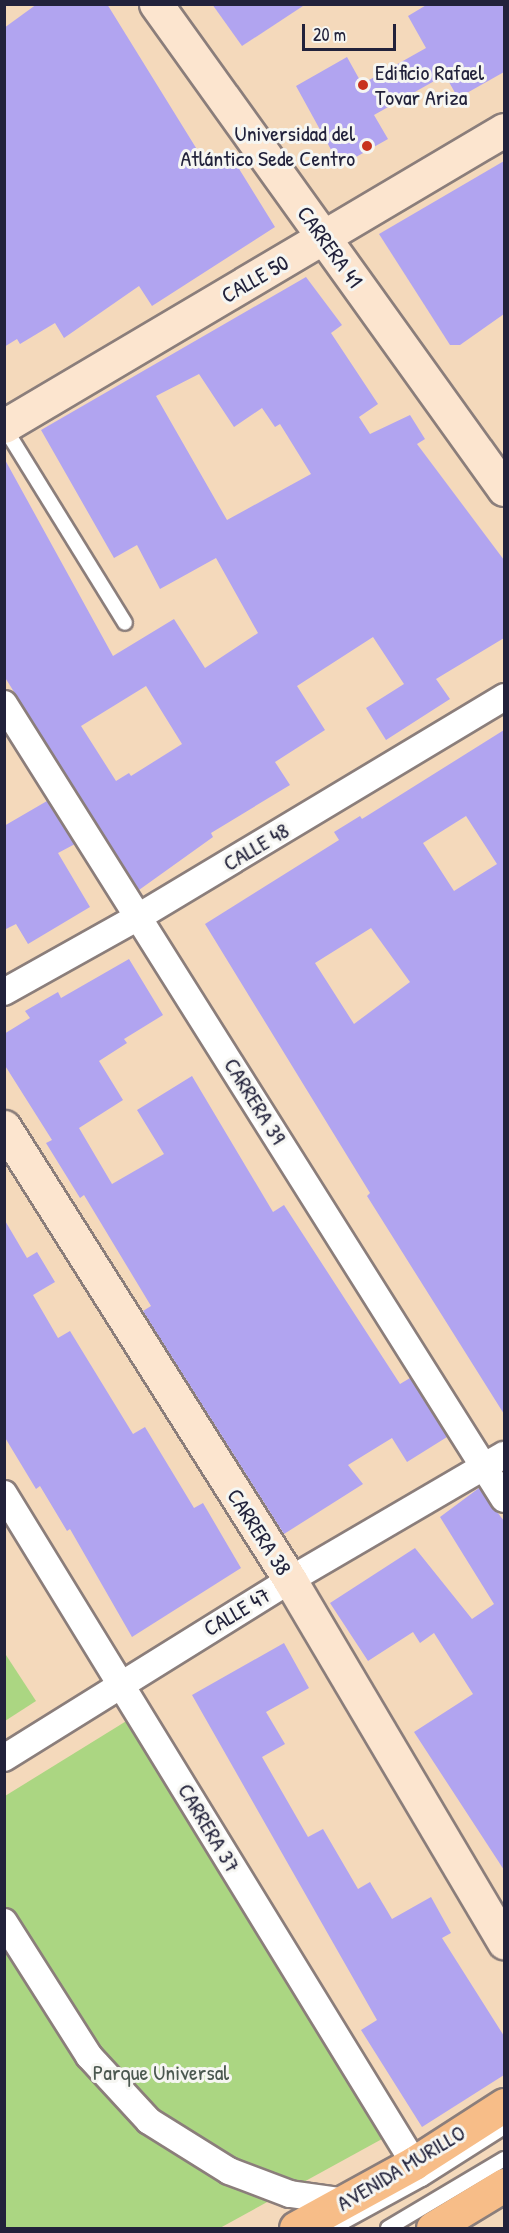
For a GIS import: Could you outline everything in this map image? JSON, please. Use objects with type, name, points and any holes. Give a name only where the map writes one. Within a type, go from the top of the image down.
[{"type":"main road","name":"AVENIDA MURILLO","points":[[296,2229],[339,2215],[504,2105]]},
{"type":"main road","points":[[433,2229],[504,2185]]},
{"type":"street","name":"CARRERA 41","points":[[156,4],[504,489]]},
{"type":"street","name":"CALLE 50","points":[[4,426],[325,239],[504,130]]},
{"type":"street","name":"CALLE 48","points":[[4,992],[140,916],[504,697]]},
{"type":"street","name":"CARRERA 39","points":[[4,704],[494,1462],[504,1499]]},
{"type":"street","name":"CARRERA 38","points":[[4,1127],[290,1580],[504,1942]]},
{"type":"street","name":"CALLE 47","points":[[4,1758],[120,1683],[290,1580],[494,1462]]},
{"type":"street","name":"CARRERA 37","points":[[4,1494],[414,2163]]},
{"type":"street","points":[[4,1922],[89,2056],[149,2121],[229,2171],[339,2215]]},
{"type":"lane","points":[[4,426],[125,623]]},
{"type":"lane","points":[[339,2215],[422,2179],[504,2127]]},
{"type":"lane","points":[[388,2229],[504,2159]]},
{"type":"green space","points":[[4,1652],[36,1701],[5,1721],[4,1721]]},
{"type":"green space","name":"Parque Universal","points":[[128,1720],[382,2139],[220,2228],[5,2228],[5,1796]]},
{"type":"building","points":[[37,4],[107,4],[206,164],[228,151],[275,227],[152,306],[139,286],[64,338],[55,323],[20,344],[17,339],[4,347],[4,28]]},
{"type":"building","points":[[212,4],[306,4],[242,46]]},
{"type":"building","name":"Edificio Rafael Tovar Ariza","points":[[428,4],[504,4],[504,72],[458,98],[445,75],[374,115],[388,139],[340,166],[296,86],[347,57],[362,84],[426,48],[408,16]]},
{"type":"building","points":[[504,161],[504,314],[460,345],[450,345],[379,234]]},
{"type":"building","points":[[306,277],[342,325],[331,333],[378,404],[359,417],[370,434],[410,415],[425,439],[417,444],[504,560],[504,638],[436,679],[450,699],[386,740],[366,708],[404,684],[373,637],[297,686],[325,730],[275,762],[290,785],[211,833],[213,837],[139,890],[4,676],[4,458],[113,656],[174,619],[205,668],[258,633],[216,558],[160,589],[137,545],[114,558],[41,430]],"holes":[[[199,374],[234,427],[262,408],[275,427],[280,424],[311,474],[227,520],[156,396]],[[146,686],[182,744],[131,776],[129,773],[116,781],[81,726]]]},
{"type":"building","points":[[504,730],[504,1414],[367,1196],[370,1193],[205,924],[339,840],[334,832],[360,816],[362,819]],"holes":[[[466,816],[497,864],[454,891],[423,843]],[[371,928],[410,982],[354,1024],[315,963]]]},
{"type":"building","points":[[47,801],[75,844],[58,853],[90,907],[28,944],[16,924],[4,930],[4,826]]},
{"type":"building","points":[[129,959],[163,1015],[124,1039],[127,1043],[99,1061],[123,1100],[79,1128],[112,1184],[164,1154],[137,1110],[192,1076],[273,1212],[284,1205],[400,1384],[410,1378],[447,1437],[407,1462],[392,1438],[348,1465],[363,1484],[284,1534],[143,1311],[151,1306],[84,1195],[80,1198],[46,1143],[52,1140],[4,1064],[4,1034],[30,1018],[25,1011],[58,992],[61,998]]},
{"type":"building","points":[[4,1219],[27,1258],[37,1252],[55,1282],[33,1295],[58,1338],[70,1331],[133,1434],[145,1427],[194,1508],[203,1503],[241,1568],[132,1637],[70,1529],[67,1531],[40,1486],[36,1489],[4,1436]]},
{"type":"building","points":[[479,1488],[504,1521],[504,1870],[414,1732],[473,1694],[434,1633],[420,1643],[413,1632],[368,1661],[330,1603],[415,1548],[472,1619],[494,1604],[440,1517]]},
{"type":"building","points":[[284,1643],[309,1688],[266,1712],[285,1744],[262,1757],[308,1837],[323,1829],[358,1889],[370,1882],[392,1919],[431,1897],[451,1933],[442,1938],[504,2036],[504,2075],[422,2127],[361,2030],[377,2020],[192,1695]]},
{"type":"place","name":"Edificio Rafael Tovar Ariza","points":[[363,85]]},
{"type":"place","name":"Universidad del Atlántico Sede Centro","points":[[367,146]]}]
